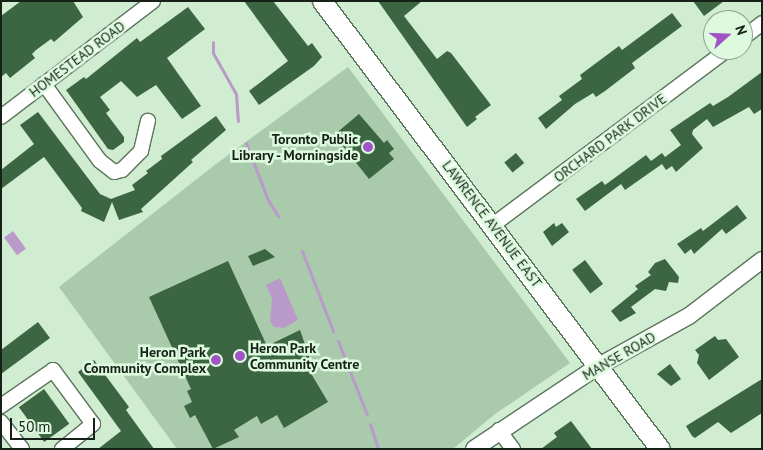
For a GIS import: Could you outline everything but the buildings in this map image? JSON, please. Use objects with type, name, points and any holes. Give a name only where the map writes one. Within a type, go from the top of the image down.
[{"type":"main road","name":"LAWRENCE AVENUE EAST","points":[[322,1],[493,225],[597,368],[660,449]]},
{"type":"street","name":"HOMESTEAD ROAD","points":[[1,116],[154,1]]},
{"type":"street","name":"ORCHARD PARK DRIVE","points":[[493,225],[713,60]]},
{"type":"street","points":[[44,84],[100,160],[114,172],[122,170],[141,151],[148,121]]},
{"type":"street","name":"MANSE ROAD","points":[[474,449],[500,430],[597,368],[689,316],[762,260]]},
{"type":"street","points":[[1,406],[53,370],[93,424],[62,449]]},
{"type":"street","points":[[1,422],[22,449]]},
{"type":"street","points":[[500,430],[513,449]]},
{"type":"green space","points":[[348,67],[570,363],[495,414],[453,449],[177,449],[59,287],[216,164]]},
{"type":"shaded area","points":[[13,231],[26,249],[17,255],[4,237]]},
{"type":"shaded area","points":[[280,278],[298,320],[284,328],[274,327],[270,321],[272,299],[266,285]]},
{"type":"waterway","points":[[213,42],[213,53],[236,94],[238,121]]},
{"type":"waterway","points":[[246,143],[268,200],[278,216]]},
{"type":"waterway","points":[[302,251],[333,331]]},
{"type":"waterway","points":[[338,341],[367,415]]},
{"type":"waterway","points":[[370,424],[378,449]]},
{"type":"place","name":"Toronto Public Library - Morningside","points":[[368,147]]},
{"type":"place","name":"Heron Park Community Centre","points":[[240,356]]},
{"type":"place","name":"Heron Park Community Complex","points":[[216,360]]}]
